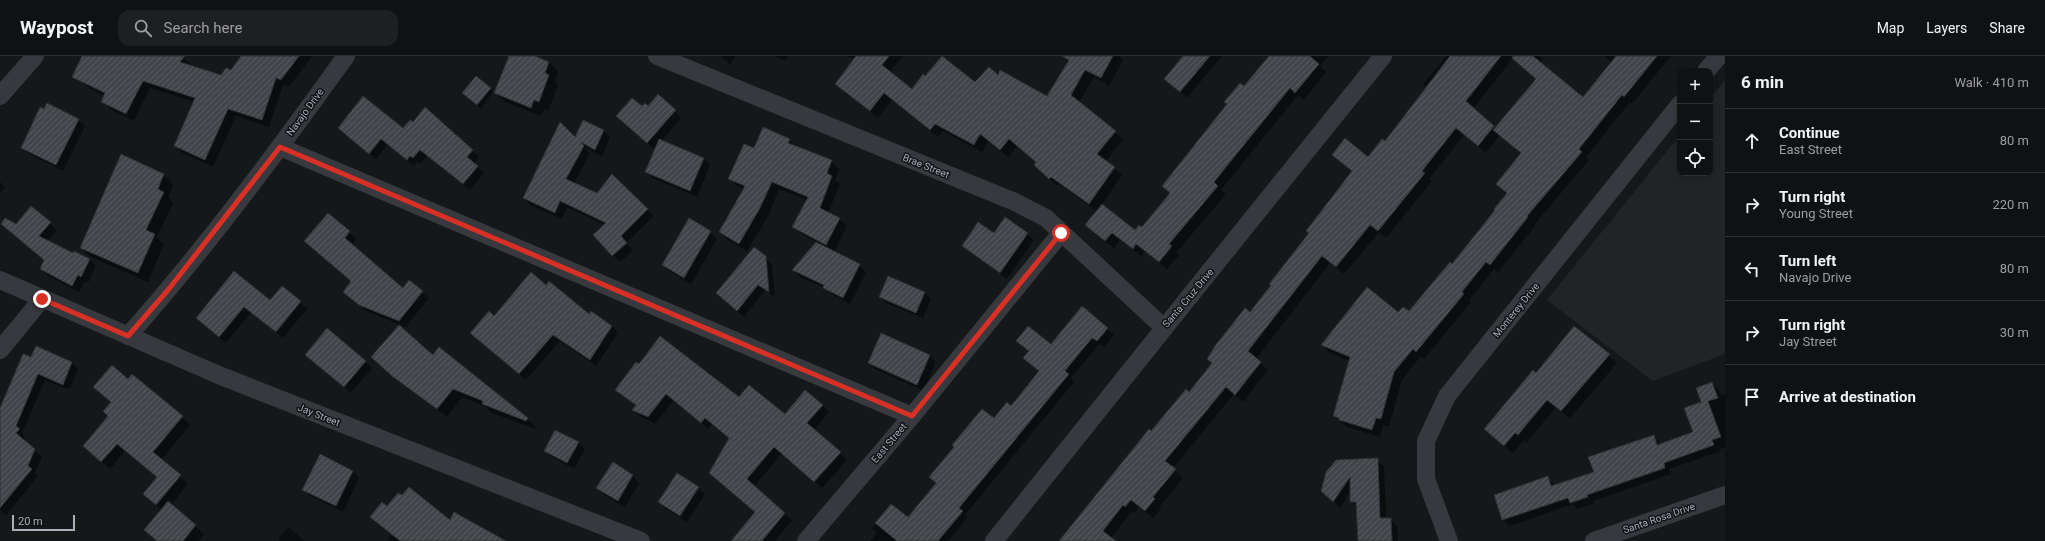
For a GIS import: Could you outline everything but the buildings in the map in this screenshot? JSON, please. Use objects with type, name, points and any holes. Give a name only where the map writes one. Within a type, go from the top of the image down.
[{"type":"street","points":[[0,96],[35,56]]},
{"type":"street","name":"Navajo Drive","points":[[128,336],[168,290],[280,147],[346,56]]},
{"type":"street","name":"Brae Street","points":[[657,56],[1015,202],[1046,218],[1163,327]]},
{"type":"street","name":"Santa Cruz Drive","points":[[994,541],[1163,327],[1199,286],[1382,56]]},
{"type":"street","points":[[1709,68],[1719,56]]},
{"type":"street","name":"Monterey Drive","points":[[1449,541],[1426,478],[1426,441],[1447,396],[1677,108]]},
{"type":"street","points":[[280,147],[912,416]]},
{"type":"street","name":"East Street","points":[[806,541],[912,416],[1061,233]]},
{"type":"street","name":"Jay Street","points":[[0,280],[221,376],[641,541]]},
{"type":"street","points":[[0,350],[42,299]]},
{"type":"street","name":"Santa Rosa Drive","points":[[1594,541],[1725,495]]},
{"type":"shaded area","points":[[1725,80],[1725,354],[1653,381],[1547,300],[1677,139],[1677,176],[1713,176],[1713,94]]},
{"type":"route","points":[[42,299],[128,336],[168,290],[280,147],[912,416],[1061,233]]}]
